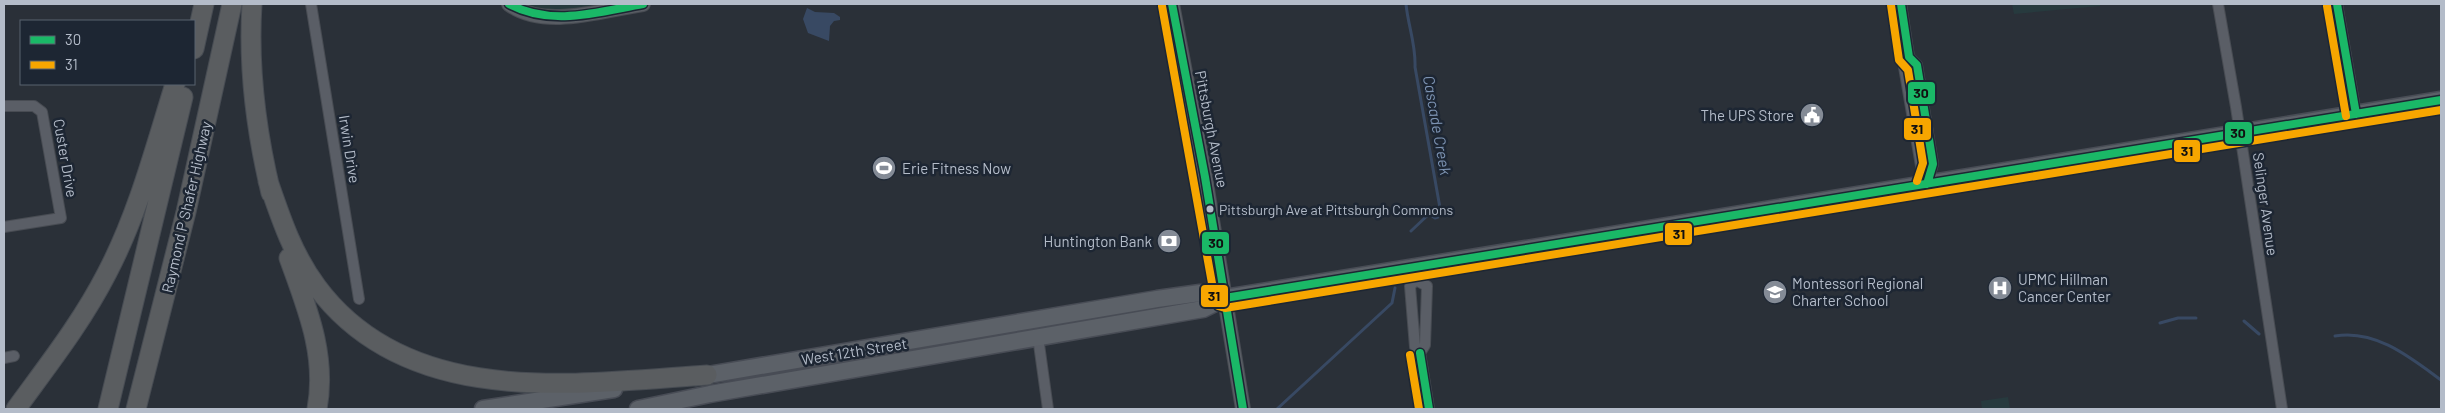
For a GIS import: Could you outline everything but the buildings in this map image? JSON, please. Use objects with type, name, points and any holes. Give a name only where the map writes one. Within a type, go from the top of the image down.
[{"type":"highway","points":[[195,20],[200,4]]},
{"type":"highway","points":[[195,44],[204,4]]},
{"type":"highway","name":"Raymond P Shafer Highway","points":[[136,409],[183,222],[232,4]]},
{"type":"highway","points":[[252,4],[253,91],[262,158],[286,250],[315,334],[320,376],[317,409]]},
{"type":"highway","points":[[16,409],[78,322],[108,272],[140,196],[175,85]]},
{"type":"highway","name":"Raymond P Shafer Highway","points":[[108,409],[186,85]]},
{"type":"highway","points":[[268,181],[291,244],[307,272],[326,298],[359,330],[383,346],[407,358],[468,375],[536,383],[586,383],[707,375]]},
{"type":"main road","name":"West 12th Street","points":[[483,409],[707,375],[1165,298],[1200,293],[1225,298],[1415,274],[1927,184],[2441,100]]},
{"type":"main road","name":"West 12th Street","points":[[638,409],[710,394],[1203,310],[1225,298]]},
{"type":"street","name":"Irwin Drive","points":[[311,4],[359,298]]},
{"type":"street","points":[[509,4],[523,12],[550,17],[643,4]]},
{"type":"street","name":"Pittsburgh Avenue","points":[[1172,4],[1225,298],[1242,409]]},
{"type":"street","points":[[1902,4],[1901,14],[1909,57],[1917,64],[1933,163],[1927,184]]},
{"type":"street","name":"Selinger Avenue","points":[[2218,4],[2240,133],[2282,409]]},
{"type":"street","points":[[2338,4],[2356,114]]},
{"type":"street","name":"Custer Drive","points":[[4,106],[36,107],[42,112],[61,218],[4,227]]},
{"type":"street","points":[[1420,353],[1425,345],[1427,286],[1415,274],[1410,288],[1415,347],[1420,353],[1429,409]]},
{"type":"street","points":[[1038,337],[1048,409]]},
{"type":"green space","points":[[519,4],[612,4],[564,12],[541,12]]},
{"type":"green space","points":[[2012,4],[2100,4],[2100,6],[2014,14]]},
{"type":"green space","points":[[2008,397],[2010,409],[1982,409],[1981,401]]},
{"type":"water","points":[[807,8],[815,12],[834,13],[840,17],[840,20],[834,21],[830,26],[829,41],[808,33],[803,19]]},
{"type":"waterway","name":"Cascade Creek","points":[[1406,4],[1440,208],[1438,217],[1435,218],[1429,214],[1411,231]]},
{"type":"waterway","name":"Cascade Creek","points":[[1277,409],[1392,303],[1395,288]]},
{"type":"waterway","points":[[2160,323],[2178,318],[2196,318]]},
{"type":"waterway","points":[[2244,321],[2259,334]]},
{"type":"waterway","points":[[2335,336],[2350,335],[2379,341],[2418,363],[2441,380]]},
{"type":"transit line","name":"30","points":[[509,4],[525,11],[558,16],[592,14],[643,4]]},
{"type":"transit line","name":"30","points":[[1172,4],[1205,177],[1243,409]]},
{"type":"transit line","name":"30","points":[[1901,4],[1909,57],[1917,65],[1933,164],[1927,184]]},
{"type":"transit line","name":"30","points":[[2337,4],[2356,114]]},
{"type":"transit line","name":"31","points":[[1891,5],[1899,60],[1908,70],[1923,163],[1917,181]]},
{"type":"transit line","name":"31","points":[[1162,6],[1215,300],[1218,306],[1225,308],[2441,110]]},
{"type":"transit line","name":"31","points":[[2327,6],[2346,116]]},
{"type":"transit line","name":"30","points":[[1225,298],[2441,100]]},
{"type":"transit line","name":"30","points":[[1420,353],[1429,409]]},
{"type":"transit line","name":"31","points":[[1410,355],[1419,409]]},
{"type":"place","name":"The UPS Store","points":[[1812,115]]},
{"type":"place","name":"Erie Fitness Now","points":[[884,168]]},
{"type":"place","name":"Pittsburgh Ave at Pittsburgh Commons","points":[[1210,209]]},
{"type":"place","name":"Huntington Bank","points":[[1169,241]]},
{"type":"place","name":"UPMC Hillman Cancer Center","points":[[2000,288]]},
{"type":"place","name":"Montessori Regional Charter School","points":[[1775,292]]}]
